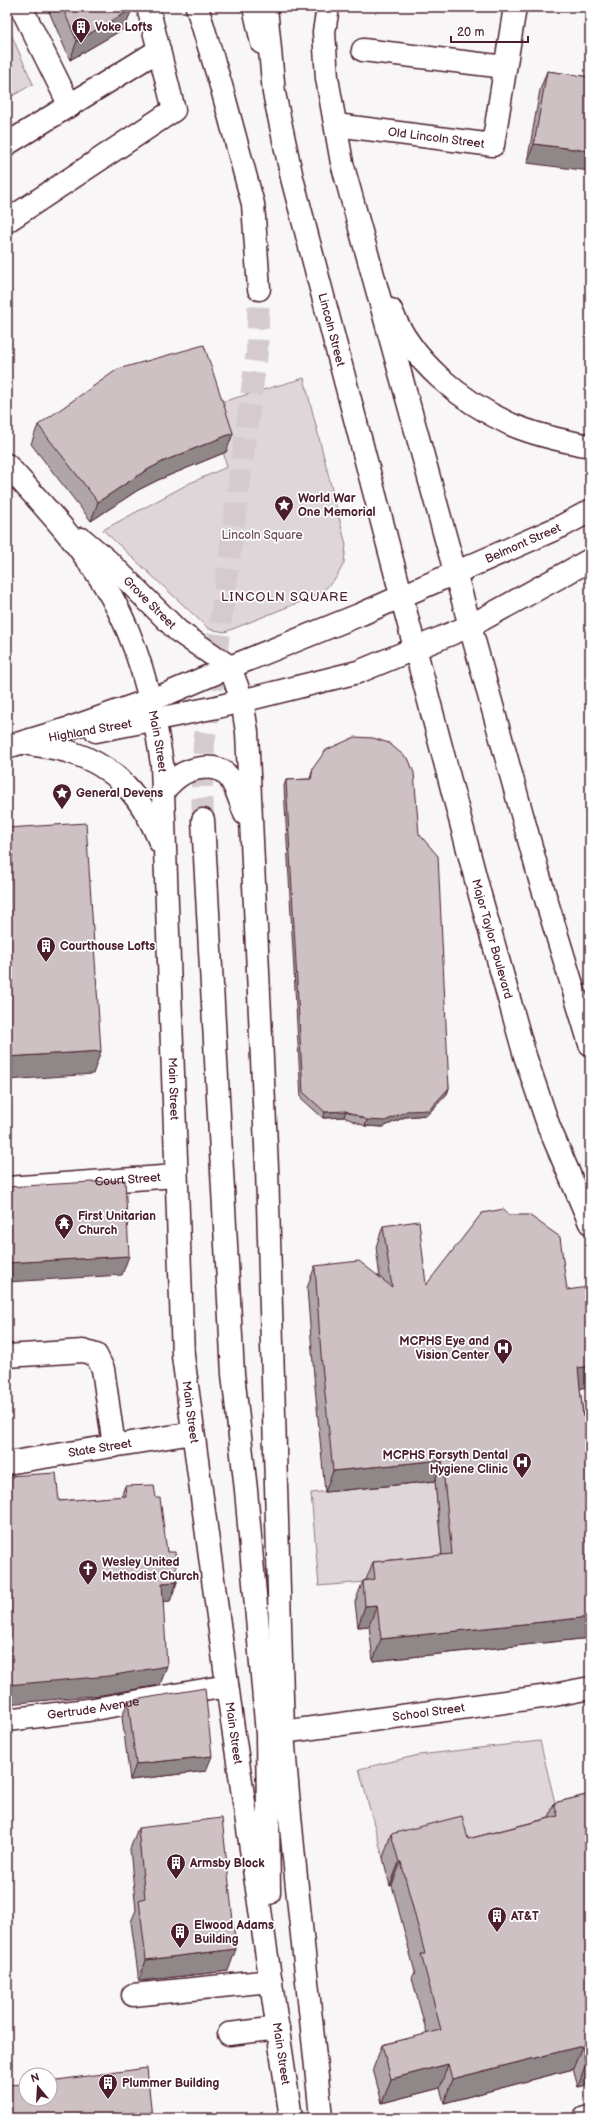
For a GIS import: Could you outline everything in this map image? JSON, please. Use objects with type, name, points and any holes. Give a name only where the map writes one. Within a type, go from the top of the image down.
[{"type":"main road","points":[[21,7],[70,106]]},
{"type":"main road","points":[[7,221],[174,110],[148,7]]},
{"type":"main road","points":[[196,7],[222,89],[252,204],[259,289]]},
{"type":"main road","points":[[254,7],[274,93]]},
{"type":"main road","name":"Lincoln Street","points":[[266,7],[274,93],[292,178],[415,648]]},
{"type":"main road","points":[[323,7],[327,78],[342,163],[539,876],[590,1044]]},
{"type":"main road","points":[[324,32],[328,7]]},
{"type":"main road","name":"Old Lincoln Street","points":[[336,125],[493,145],[515,7]]},
{"type":"main road","points":[[7,144],[159,50]]},
{"type":"main road","points":[[362,50],[505,67]]},
{"type":"main road","points":[[371,266],[395,320],[420,358],[454,389],[464,397],[511,424],[533,433],[590,446]]},
{"type":"main road","name":"Grove Street","points":[[7,465],[47,510],[93,569],[111,596],[134,651],[153,710]]},
{"type":"main road","name":"Grove Street","points":[[47,510],[108,562],[178,631],[230,667]]},
{"type":"main road","name":"Belmont Street","points":[[455,573],[562,526],[590,511]]},
{"type":"main road","points":[[153,710],[242,700],[358,672],[470,626],[590,560]]},
{"type":"main road","points":[[153,710],[230,667],[296,642],[455,573]]},
{"type":"main road","name":"Major Taylor Boulevard","points":[[415,648],[480,895],[525,1056],[549,1127],[590,1223]]},
{"type":"main road","points":[[133,1995],[270,1978],[275,1733],[267,1182],[250,828],[247,732],[242,700],[230,667]]},
{"type":"main road","name":"Highland Street","points":[[16,745],[153,710]]},
{"type":"main road","name":"Main Street","points":[[153,710],[162,764],[183,1356],[227,1686],[292,2118]]},
{"type":"main road","points":[[16,745],[68,751],[89,759],[111,772],[140,800],[150,817],[165,855]]},
{"type":"main road","points":[[163,791],[178,776],[193,769],[212,768],[226,773],[232,783],[250,828]]},
{"type":"main road","points":[[203,820],[233,1374],[275,1733],[289,1820],[321,2118]]},
{"type":"main road","name":"Court Street","points":[[7,1188],[176,1176]]},
{"type":"main road","points":[[7,1356],[83,1351],[96,1355],[102,1369],[114,1446]]},
{"type":"main road","name":"State Street","points":[[7,1463],[193,1433]]},
{"type":"main road","name":"Gertrude Avenue","points":[[7,1720],[88,1710],[227,1686]]},
{"type":"main road","name":"School Street","points":[[275,1733],[549,1696],[590,1688]]},
{"type":"main road","points":[[229,2034],[278,2028]]},
{"type":"main road","points":[[586,2118],[590,2117]]},
{"type":"green space","points":[[7,25],[33,84],[7,99]]},
{"type":"green space","name":"Lincoln Square","points":[[304,378],[346,545],[344,563],[336,578],[320,594],[225,632],[209,629],[103,530],[190,483],[227,467],[211,405]]},
{"type":"green space","points":[[435,1481],[444,1575],[319,1586],[311,1493]]},
{"type":"green space","points":[[540,1741],[560,1823],[383,1858],[359,1769],[419,1755]]},
{"type":"building","points":[[62,7],[131,7],[132,9],[77,41]]},
{"type":"building","points":[[547,71],[590,77],[590,151],[534,144]]},
{"type":"building","points":[[204,345],[233,433],[164,461],[145,471],[98,502],[38,425],[118,369]]},
{"type":"building","points":[[355,737],[373,738],[389,743],[409,760],[414,773],[419,834],[438,856],[449,1088],[429,1110],[407,1111],[385,1121],[367,1120],[346,1111],[325,1112],[303,1092],[286,780],[311,779],[313,768],[326,750]]},
{"type":"building","name":"Courthouse Lofts","points":[[86,823],[101,1051],[7,1057],[7,828]]},
{"type":"building","name":"First Unitarian Church","points":[[125,1180],[129,1256],[7,1263],[7,1187]]},
{"type":"building","points":[[504,1209],[508,1215],[529,1215],[560,1237],[567,1290],[588,1287],[590,1305],[590,1366],[578,1368],[583,1417],[586,1417],[590,1470],[590,1617],[381,1639],[377,1605],[365,1606],[363,1581],[375,1579],[373,1562],[452,1554],[442,1460],[333,1471],[321,1355],[315,1266],[359,1261],[392,1287],[383,1226],[419,1221],[426,1285],[482,1213]]},
{"type":"building","name":"Wesley United Methodist Church","points":[[56,1473],[59,1501],[126,1496],[125,1486],[154,1485],[156,1498],[160,1498],[167,1552],[175,1552],[177,1582],[162,1583],[167,1666],[109,1676],[7,1685],[7,1476]]},
{"type":"building","points":[[205,1688],[212,1756],[136,1764],[128,1701]]},
{"type":"building","name":"AT&T","points":[[590,1794],[590,2062],[586,2063],[582,2046],[452,2079],[448,2064],[391,2079],[382,2045],[441,2030],[421,1954],[425,1954],[401,1862],[399,1862],[391,1834],[462,1816],[468,1839],[558,1816],[554,1803]]},
{"type":"building","points":[[222,1818],[236,1949],[146,1960],[139,1900],[145,1898],[138,1828]]},
{"type":"building","points":[[147,2068],[152,2118],[7,2118],[7,2085],[18,2084],[18,2107],[58,2107],[58,2080]]},
{"type":"building","points":[[259,2115],[259,2118],[233,2118]]},
{"type":"tunnel","points":[[203,820],[202,786],[204,744],[257,352],[259,289]]},
{"type":"place","name":"Voke Lofts","points":[[81,44]]},
{"type":"place","name":"World War One Memorial","points":[[284,522]]},
{"type":"place","name":"General Devens","points":[[62,810]]},
{"type":"place","name":"Courthouse Lofts","points":[[46,963]]},
{"type":"place","name":"First Unitarian Church","points":[[64,1240]]},
{"type":"place","name":"MCPHS Eye and Vision Center","points":[[503,1365]]},
{"type":"place","name":"MCPHS Forsyth Dental Hygiene Clinic","points":[[522,1479]]},
{"type":"place","name":"Wesley United Methodist Church","points":[[88,1586]]},
{"type":"place","name":"Armsby Block","points":[[176,1880]]},
{"type":"place","name":"AT&T","points":[[497,1933]]},
{"type":"place","name":"Elwood Adams Building","points":[[180,1949]]},
{"type":"place","name":"Plummer Building","points":[[108,2100]]},
{"type":"district","name":"LINCOLN SQUARE","points":[[285,597]]}]
